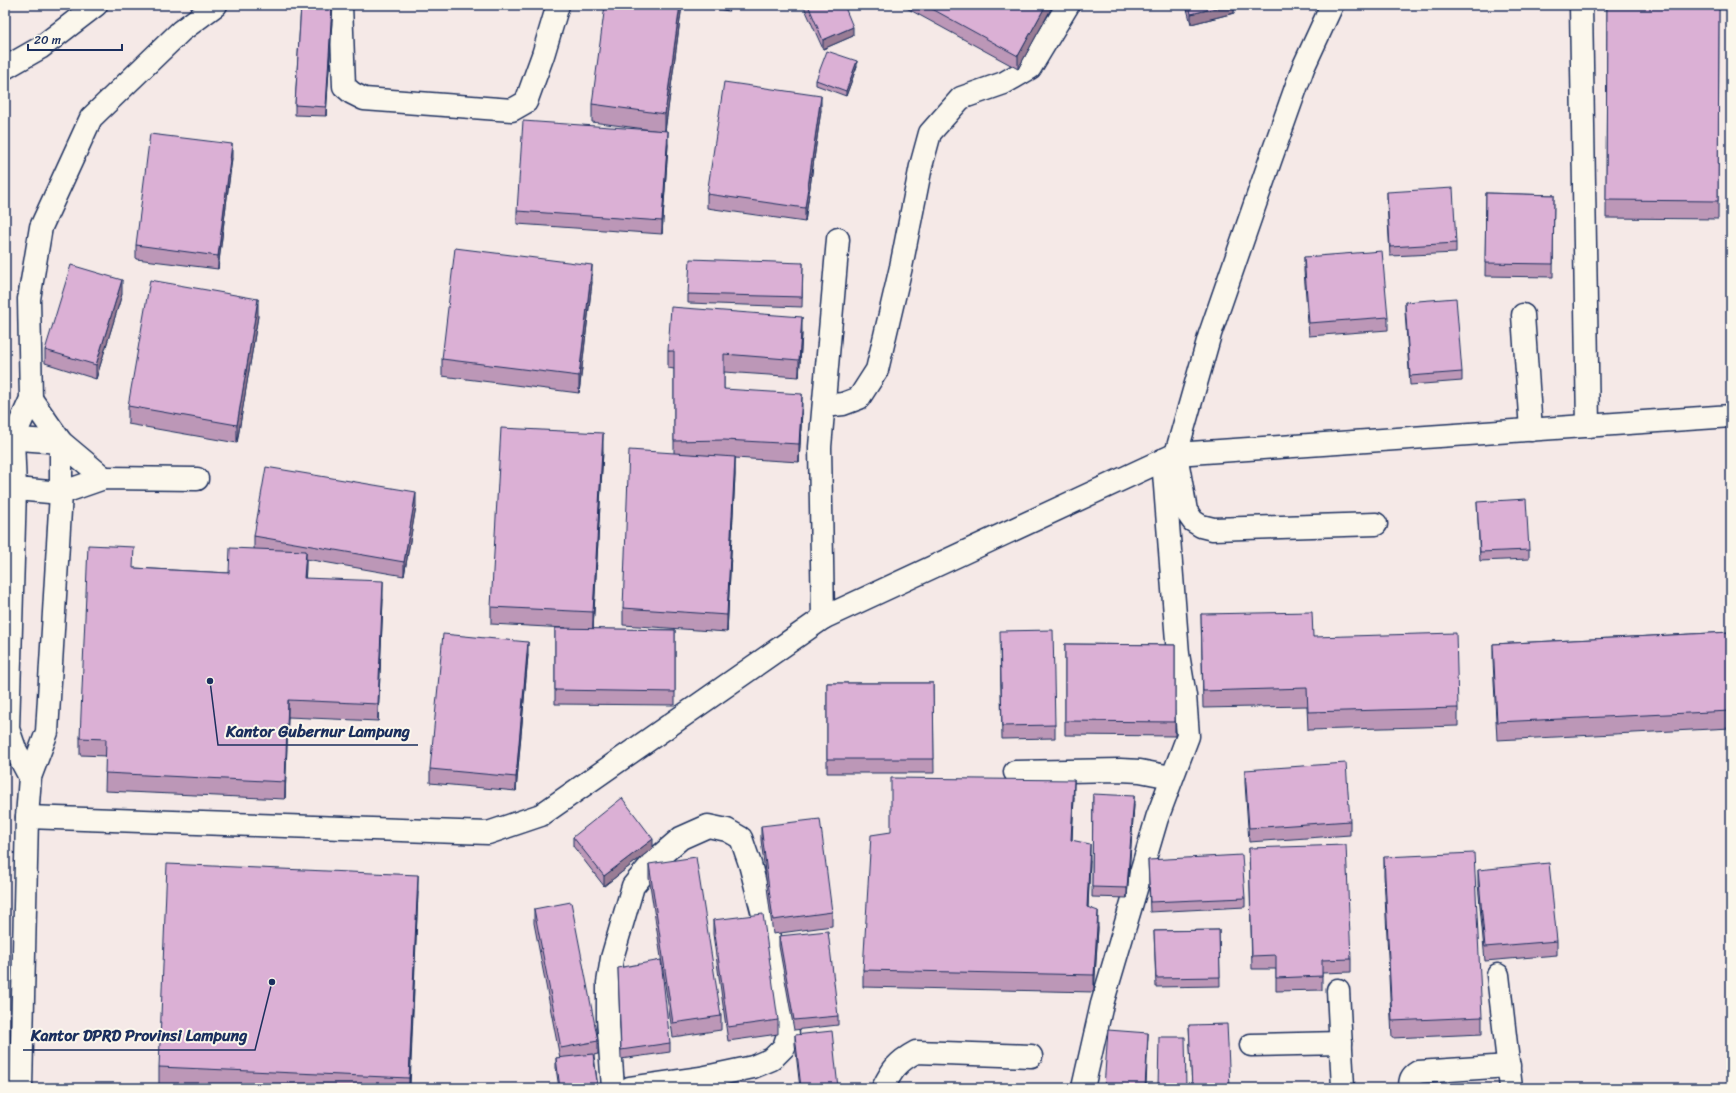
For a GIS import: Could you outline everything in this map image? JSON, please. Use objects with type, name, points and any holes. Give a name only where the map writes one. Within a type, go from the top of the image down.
[{"type":"street","points":[[5,68],[40,48],[96,5]]},
{"type":"street","points":[[30,777],[15,749],[8,729],[9,438],[31,399],[29,299],[41,227],[92,118],[181,30],[216,5]]},
{"type":"street","points":[[341,5],[344,86],[352,93],[364,98],[512,110],[526,102],[543,55],[558,5]]},
{"type":"street","points":[[824,406],[843,404],[859,398],[877,370],[901,267],[921,166],[930,133],[961,98],[1004,83],[1030,68],[1068,5]]},
{"type":"street","points":[[1083,1088],[1102,1004],[1157,818],[1188,736],[1185,696],[1178,654],[1169,457],[1210,334],[1303,68],[1332,5]]},
{"type":"street","points":[[1581,5],[1588,426]]},
{"type":"street","points":[[823,618],[820,447],[838,238]]},
{"type":"street","points":[[1523,315],[1531,430]]},
{"type":"street","points":[[31,399],[61,442],[104,478]]},
{"type":"street","points":[[27,817],[488,833],[541,815],[823,618],[1169,457],[1731,416]]},
{"type":"street","points":[[9,438],[61,442]]},
{"type":"street","points":[[21,1088],[27,817],[30,777],[47,732],[61,493],[61,442]]},
{"type":"street","points":[[1169,457],[1186,511],[1192,521],[1201,526],[1213,529],[1376,524]]},
{"type":"street","points":[[10,488],[61,493],[104,478],[197,479]]},
{"type":"street","points":[[1185,696],[1208,695]]},
{"type":"street","points":[[1015,772],[1120,770],[1172,777]]},
{"type":"street","points":[[613,1088],[608,1018],[608,983],[612,958],[633,886],[653,862],[681,838],[708,826],[727,830],[740,838],[750,864],[773,953],[787,1023],[788,1035],[784,1047],[772,1059],[753,1067],[701,1078],[630,1088]]},
{"type":"street","points":[[1498,975],[1511,1088]]},
{"type":"street","points":[[1338,990],[1343,1088]]},
{"type":"street","points":[[1251,1046],[1341,1043]]},
{"type":"street","points":[[883,1088],[893,1069],[903,1059],[916,1052],[1031,1056]]},
{"type":"street","points":[[1410,1088],[1410,1080],[1413,1075],[1418,1072],[1509,1066]]},
{"type":"building","points":[[301,5],[332,5],[326,107],[295,105]]},
{"type":"building","points":[[605,5],[680,5],[665,114],[592,104]]},
{"type":"building","points":[[808,5],[844,5],[853,27],[823,40]]},
{"type":"building","points":[[925,5],[1046,5],[1018,56]]},
{"type":"building","points":[[1189,5],[1228,5],[1191,14]]},
{"type":"building","points":[[1607,5],[1719,5],[1718,201],[1606,200]]},
{"type":"building","points":[[827,51],[857,61],[846,91],[816,80]]},
{"type":"building","points":[[724,82],[821,96],[805,208],[707,194]]},
{"type":"building","points":[[523,121],[668,131],[662,221],[517,211]]},
{"type":"building","points":[[150,134],[232,144],[218,256],[136,245]]},
{"type":"building","points":[[1453,188],[1456,243],[1390,247],[1387,192]]},
{"type":"building","points":[[1486,193],[1554,195],[1553,264],[1485,263]]},
{"type":"building","points":[[455,248],[592,265],[579,376],[442,359]]},
{"type":"building","points":[[1382,251],[1388,317],[1309,323],[1304,257]]},
{"type":"building","points":[[690,259],[803,263],[802,297],[688,294]]},
{"type":"building","points":[[71,265],[122,280],[96,365],[45,350]]},
{"type":"building","points":[[150,280],[258,299],[237,425],[128,406]]},
{"type":"building","points":[[1456,298],[1462,372],[1410,376],[1405,302]]},
{"type":"building","points":[[671,307],[802,317],[799,360],[724,354],[724,389],[802,394],[799,444],[724,440],[674,441],[674,351],[668,351]]},
{"type":"building","points":[[501,428],[603,433],[593,612],[491,607]]},
{"type":"building","points":[[629,450],[735,457],[727,615],[623,608]]},
{"type":"building","points":[[266,467],[416,492],[404,562],[254,536]]},
{"type":"building","points":[[1526,499],[1529,550],[1480,552],[1477,502]]},
{"type":"building","points":[[88,545],[134,547],[133,568],[229,573],[230,548],[306,551],[304,578],[383,581],[378,704],[288,700],[285,782],[105,773],[106,739],[80,738]]},
{"type":"building","points":[[1312,612],[1313,637],[1456,633],[1458,708],[1308,712],[1307,688],[1203,691],[1201,614]]},
{"type":"building","points":[[555,628],[675,630],[675,692],[555,690]]},
{"type":"building","points":[[1053,630],[1055,725],[1002,726],[1000,631]]},
{"type":"building","points":[[1731,632],[1731,711],[1497,722],[1493,644]]},
{"type":"building","points":[[443,634],[528,642],[516,777],[430,769]]},
{"type":"building","points":[[1065,644],[1175,645],[1175,722],[1065,721]]},
{"type":"building","points":[[827,683],[933,683],[934,759],[827,759]]},
{"type":"building","points":[[1346,763],[1350,821],[1249,828],[1245,770]]},
{"type":"building","points":[[891,778],[1074,780],[1071,840],[1090,844],[1087,907],[1098,911],[1094,975],[863,970],[871,835],[891,832]]},
{"type":"building","points":[[1093,794],[1134,796],[1127,888],[1092,887]]},
{"type":"building","points":[[622,798],[653,839],[604,876],[573,837]]},
{"type":"building","points":[[820,819],[832,912],[773,920],[761,826]]},
{"type":"building","points":[[1346,845],[1351,959],[1322,960],[1322,976],[1276,978],[1276,955],[1252,956],[1249,848]]},
{"type":"building","points":[[1474,853],[1482,1017],[1392,1021],[1384,857]]},
{"type":"building","points":[[1242,855],[1245,898],[1150,902],[1148,860]]},
{"type":"building","points":[[696,857],[721,1016],[673,1023],[649,864]]},
{"type":"building","points":[[1549,863],[1557,941],[1485,947],[1478,870]]},
{"type":"building","points":[[167,864],[418,875],[409,1078],[159,1067]]},
{"type":"building","points":[[571,902],[598,1041],[561,1048],[534,909]]},
{"type":"building","points":[[763,914],[778,1020],[728,1027],[713,920]]},
{"type":"building","points":[[1219,930],[1220,977],[1156,978],[1154,931]]},
{"type":"building","points":[[828,931],[838,1016],[794,1020],[779,936]]},
{"type":"building","points":[[661,960],[670,1043],[621,1050],[618,968]]},
{"type":"building","points":[[1227,1024],[1230,1088],[1192,1088],[1189,1025]]},
{"type":"building","points":[[1108,1030],[1148,1033],[1145,1088],[1104,1088]]},
{"type":"building","points":[[832,1031],[838,1088],[801,1088],[795,1035]]},
{"type":"building","points":[[1159,1037],[1185,1037],[1186,1088],[1158,1088]]},
{"type":"building","points":[[593,1054],[598,1088],[560,1088],[556,1058]]},
{"type":"place","name":"Kantor Gubernur Lampung","points":[[210,681]]},
{"type":"place","name":"Kantor DPRD Provinsi Lampung","points":[[272,982]]}]
